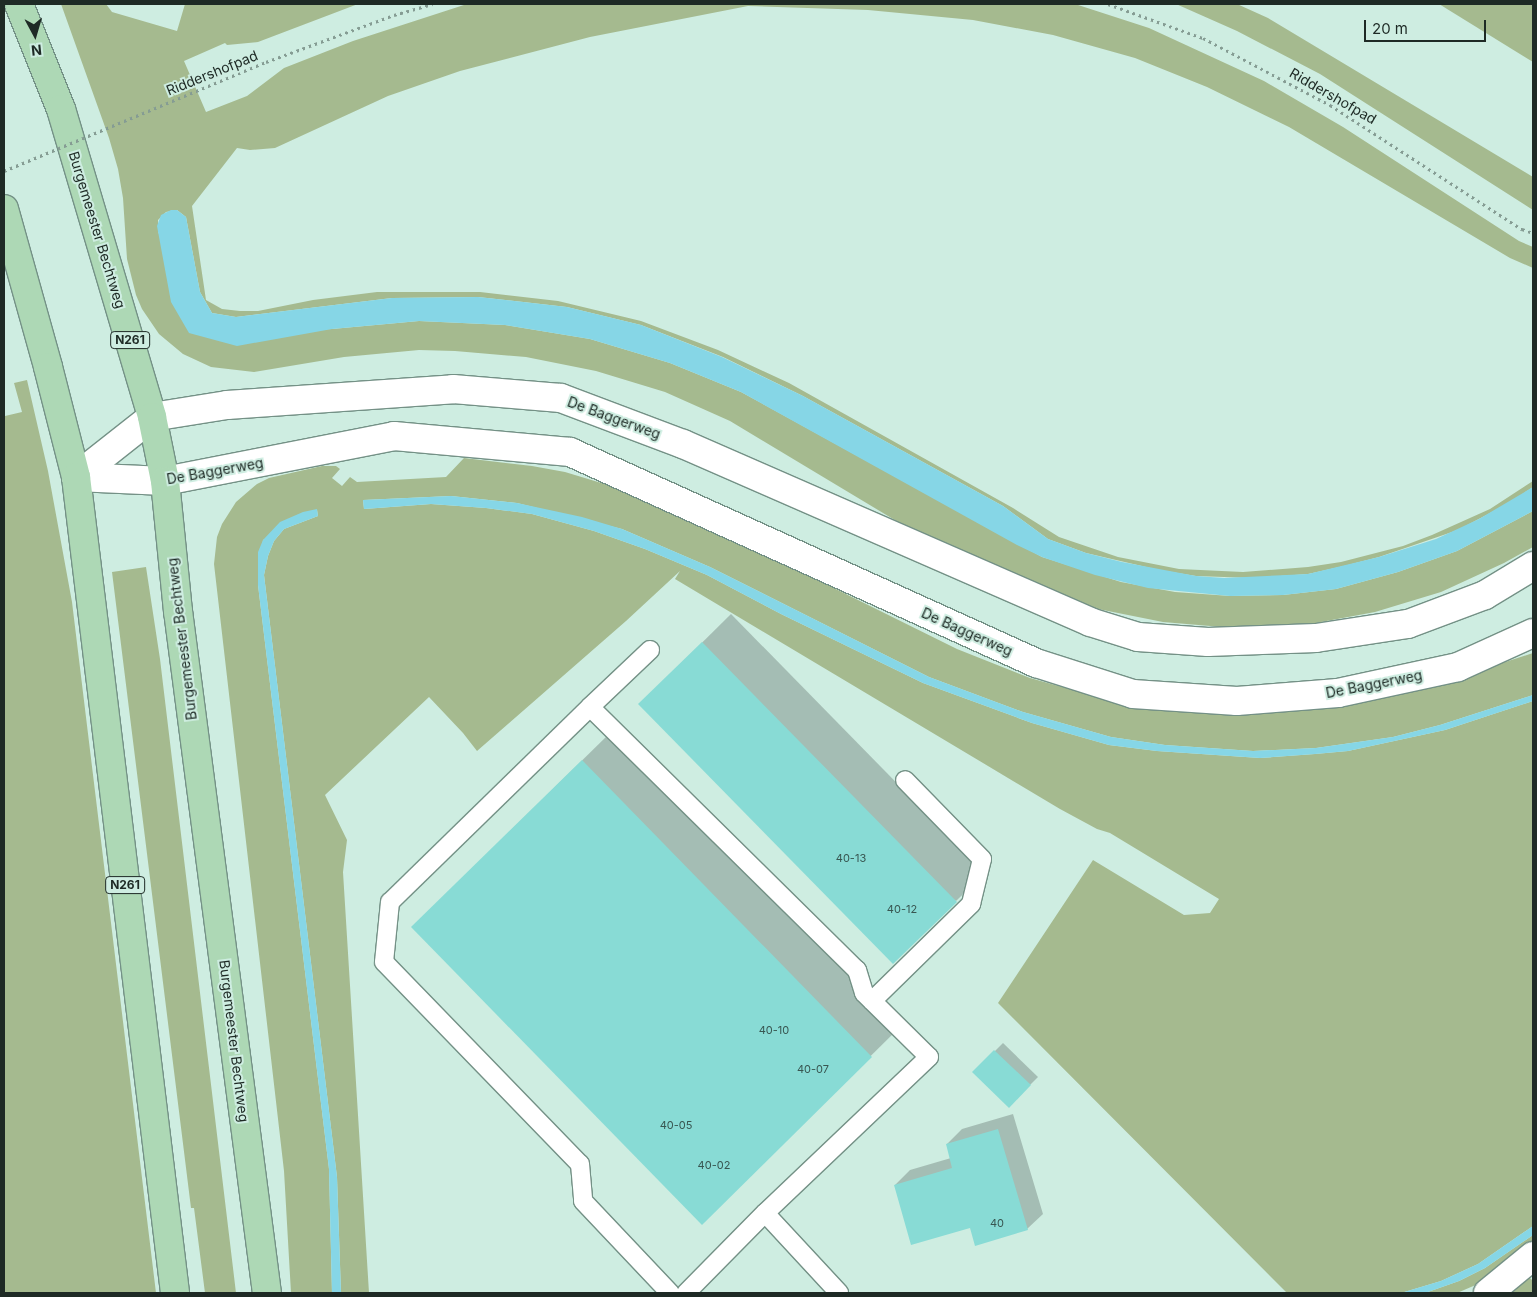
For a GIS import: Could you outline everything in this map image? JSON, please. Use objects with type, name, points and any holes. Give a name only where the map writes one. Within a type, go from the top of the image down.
[{"type":"main road","name":"Burgemeester Bechtweg","points":[[19,4],[61,108],[152,416],[165,481],[178,611],[267,1293]]},
{"type":"main road","name":"N261","points":[[4,209],[76,477],[175,1293]]},
{"type":"street","name":"De Baggerweg","points":[[152,416],[227,405],[453,389],[560,398],[684,444],[1090,622],[1138,637],[1208,642],[1316,638],[1408,624],[1485,595],[1533,566]]},
{"type":"street","points":[[76,477],[152,416]]},
{"type":"street","name":"De Baggerweg","points":[[76,477],[165,481],[394,436],[570,452],[1036,663],[1133,694],[1237,701],[1338,693],[1458,667],[1533,634]]},
{"type":"street","points":[[1488,1293],[1533,1256]]},
{"type":"lane","points":[[650,650],[390,902],[384,962],[580,1164],[583,1201],[670,1293]]},
{"type":"lane","points":[[590,707],[857,970],[864,993],[929,1057],[765,1213],[686,1293]]},
{"type":"lane","points":[[872,1001],[971,904],[982,859],[905,780]]},
{"type":"lane","points":[[765,1213],[839,1293]]},
{"type":"path","name":"Riddershofpad","points":[[4,171],[266,62],[394,15],[432,4]]},
{"type":"path","name":"Riddershofpad","points":[[1108,4],[1203,38],[1330,105],[1522,229],[1533,233]]},
{"type":"green space","points":[[61,4],[106,4],[112,12],[177,31],[185,4],[358,4],[258,42],[227,45],[225,43],[184,61],[206,112],[247,96],[284,68],[353,41],[467,4],[1075,4],[1149,28],[1264,81],[1343,127],[1519,241],[1533,247],[1533,268],[1510,258],[1289,127],[1207,87],[1135,58],[1053,35],[973,20],[868,10],[748,6],[590,37],[460,71],[388,96],[275,148],[250,150],[237,148],[192,206],[206,300],[222,309],[258,311],[313,300],[377,292],[480,292],[558,301],[641,321],[718,350],[789,383],[1013,508],[1059,537],[1118,557],[1179,569],[1243,572],[1308,567],[1341,562],[1403,546],[1432,535],[1490,509],[1533,481],[1533,487],[1509,503],[1458,530],[1379,557],[1308,574],[1252,578],[1196,576],[1159,570],[1086,553],[1048,539],[1003,506],[803,396],[723,357],[641,325],[567,307],[478,297],[392,298],[236,317],[212,313],[200,292],[186,217],[177,210],[166,212],[158,220],[158,231],[190,333],[332,329],[419,321],[505,325],[590,339],[670,363],[741,392],[1042,557],[1121,582],[1175,592],[1230,596],[1283,595],[1336,589],[1398,572],[1457,551],[1533,511],[1533,547],[1504,563],[1441,592],[1375,612],[1305,625],[1234,628],[1163,622],[1093,608],[1059,597],[913,531],[730,421],[665,392],[596,371],[526,357],[419,350],[344,357],[254,372],[211,367],[183,354],[159,334],[142,309],[136,295],[127,259],[123,198],[118,169],[109,138]]},
{"type":"green space","points":[[1176,4],[1237,4],[1268,18],[1533,177],[1533,210],[1320,74],[1237,31]]},
{"type":"green space","points":[[1439,4],[1533,4],[1533,62]]},
{"type":"green space","points":[[27,380],[48,471],[72,602],[156,1293],[4,1293],[4,413],[5,416],[22,412],[14,383]]},
{"type":"green space","points":[[464,458],[565,472],[631,492],[690,517],[957,649],[1030,678],[1105,699],[1143,707],[1210,714],[1252,714],[1335,707],[1416,691],[1533,653],[1533,695],[1440,725],[1393,737],[1316,748],[1253,751],[1165,745],[1111,737],[1023,712],[929,677],[710,567],[622,529],[517,503],[451,496],[363,500],[364,509],[431,504],[486,508],[532,514],[594,531],[645,549],[707,575],[781,614],[923,683],[1032,723],[1109,745],[1157,751],[1260,758],[1348,751],[1445,730],[1533,701],[1533,1226],[1478,1264],[1441,1281],[1401,1293],[1287,1293],[998,1003],[1093,860],[1184,915],[1210,913],[1219,899],[1110,833],[1097,829],[1060,809],[675,579],[680,571],[626,621],[477,751],[429,697],[325,795],[347,840],[343,872],[369,1293],[341,1293],[337,1177],[264,575],[268,556],[274,541],[284,529],[318,516],[317,510],[263,540],[258,585],[329,1169],[332,1293],[291,1293],[284,1171],[214,564],[217,537],[222,524],[236,502],[257,484],[269,478],[322,466],[336,466],[340,469],[332,478],[342,486],[350,477],[357,482],[446,477]]},
{"type":"green space","points":[[146,567],[160,659],[236,1293],[205,1293],[194,1208],[191,1208],[112,572]]},
{"type":"green space","points":[[1533,1235],[1533,1249],[1485,1281],[1457,1293],[1425,1293],[1459,1281],[1485,1268]]},
{"type":"green space","points":[[1529,1277],[1533,1281],[1533,1293],[1504,1293]]},
{"type":"water","points":[[171,210],[177,210],[186,217],[200,292],[212,313],[236,317],[392,298],[478,297],[567,307],[641,325],[722,357],[803,396],[1003,506],[1048,539],[1086,553],[1122,562],[1196,576],[1224,578],[1308,574],[1379,557],[1436,539],[1479,519],[1533,487],[1533,511],[1457,551],[1398,572],[1336,589],[1283,595],[1230,596],[1148,588],[1095,575],[1042,557],[741,392],[670,363],[590,339],[505,325],[419,321],[332,329],[237,346],[189,333],[171,302],[157,226],[161,215]]},
{"type":"water","points":[[451,496],[517,503],[582,517],[622,529],[710,567],[929,677],[1023,712],[1111,737],[1165,745],[1253,751],[1316,748],[1393,737],[1440,725],[1533,695],[1533,701],[1445,730],[1348,751],[1260,758],[1157,751],[1109,745],[1032,723],[923,683],[781,614],[707,575],[645,549],[594,531],[532,514],[486,508],[431,504],[364,509],[363,500]]},
{"type":"water","points":[[317,509],[318,516],[284,529],[274,541],[268,556],[264,575],[337,1177],[341,1293],[332,1293],[329,1169],[258,585],[258,552],[263,540],[280,522],[303,512]]},
{"type":"water","points":[[1533,1226],[1533,1235],[1485,1268],[1459,1281],[1425,1293],[1401,1293],[1441,1281],[1478,1264]]},
{"type":"building","points":[[702,642],[957,902],[893,964],[638,704]]},
{"type":"building","points":[[582,760],[872,1057],[702,1225],[411,927]]},
{"type":"building","points":[[994,1050],[1031,1085],[1009,1108],[972,1072]]},
{"type":"building","points":[[998,1129],[1028,1230],[975,1246],[970,1228],[911,1245],[894,1185],[952,1168],[946,1144]]}]
